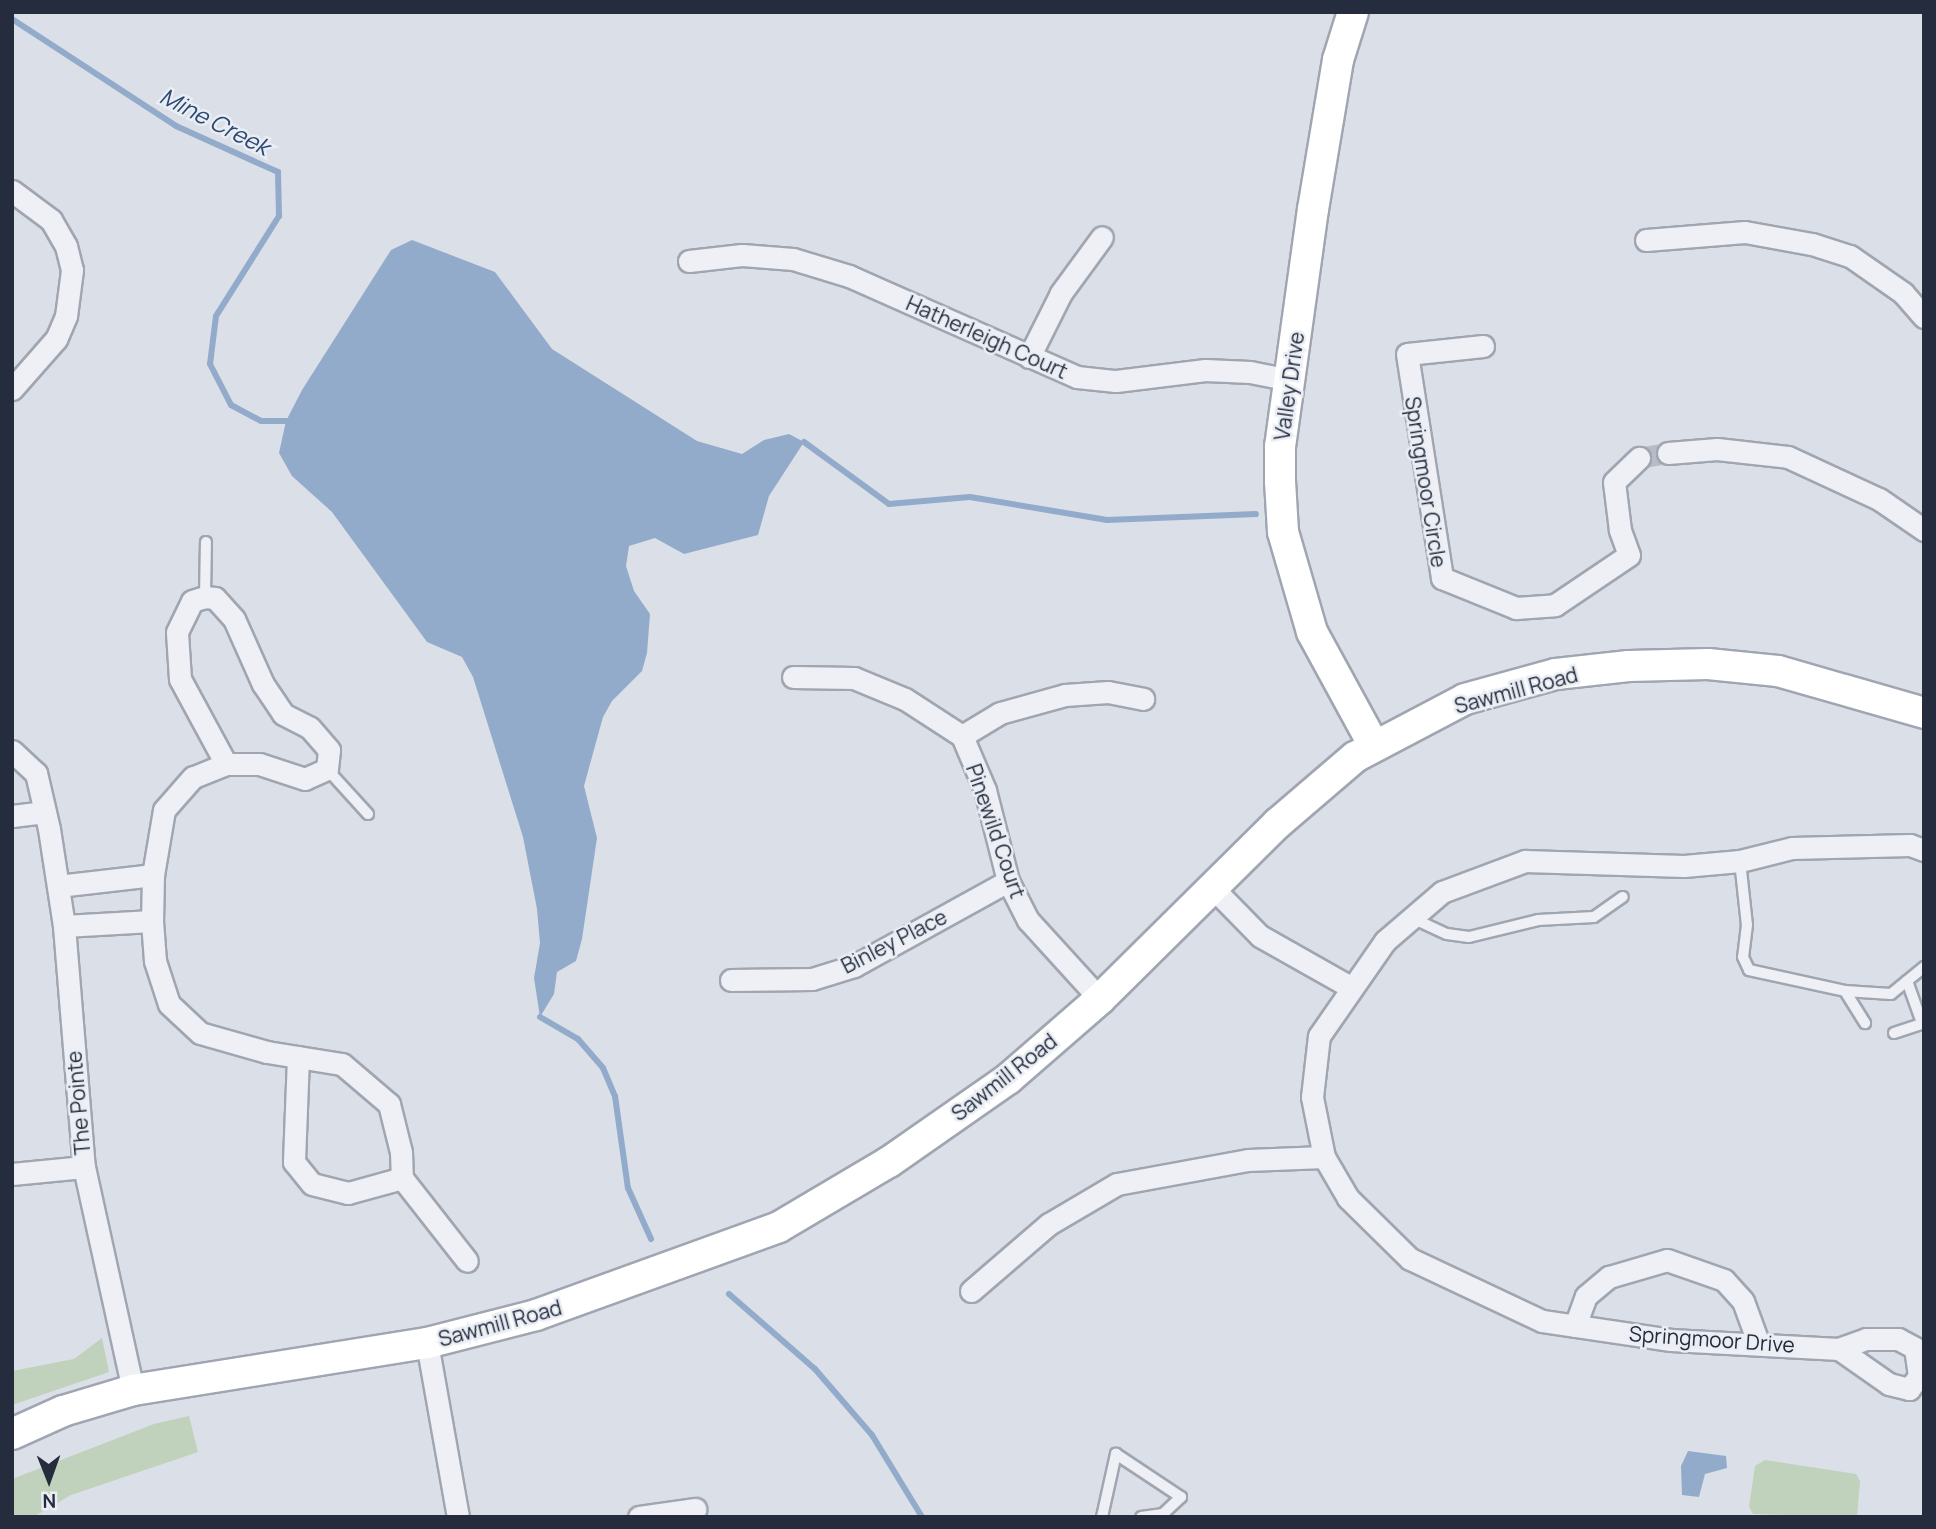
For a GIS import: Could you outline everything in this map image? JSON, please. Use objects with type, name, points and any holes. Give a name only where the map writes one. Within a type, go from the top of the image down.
[{"type":"street","name":"Valley Drive","points":[[1353,12],[1338,60],[1280,446],[1283,532],[1312,632],[1373,744]]},
{"type":"street","points":[[12,191],[51,220],[65,246],[72,271],[66,316],[56,339],[12,389]]},
{"type":"street","points":[[1646,240],[1745,232],[1812,244],[1850,256],[1903,293],[1924,317]]},
{"type":"street","points":[[1029,357],[1061,293],[1102,237]]},
{"type":"street","name":"Hatherleigh Court","points":[[689,261],[742,255],[793,259],[849,276],[1077,376],[1116,381],[1205,370],[1250,372],[1290,380]]},
{"type":"street","name":"Springmoor Circle","points":[[1483,346],[1407,354],[1441,578],[1516,608],[1555,605],[1629,555],[1620,530],[1614,482],[1639,458]]},
{"type":"street","points":[[1668,453],[1717,449],[1788,457],[1880,499],[1924,530]]},
{"type":"street","points":[[226,764],[180,679],[177,632],[192,601],[205,597],[215,597],[233,619],[263,684],[283,714],[310,728],[330,751],[327,769],[305,779],[259,764],[226,764],[193,777],[164,810],[153,874],[152,921],[155,961],[169,1004],[200,1033],[342,1065],[388,1104],[401,1152],[402,1178],[467,1261]]},
{"type":"street","name":"Sawmill Road","points":[[12,1434],[64,1411],[133,1390],[426,1343],[611,1291],[779,1227],[889,1162],[1008,1079],[1100,999],[1278,823],[1373,744],[1465,699],[1556,674],[1629,666],[1708,664],[1778,671],[1924,713]]},
{"type":"street","name":"Pinewild Court","points":[[793,677],[854,678],[905,699],[962,736],[985,790],[1008,881],[1028,920],[1100,999]]},
{"type":"street","points":[[962,736],[1000,713],[1065,695],[1108,692],[1143,699]]},
{"type":"street","name":"The Pointe","points":[[12,751],[36,773],[45,812],[64,926],[84,1167],[133,1390]]},
{"type":"street","points":[[12,816],[45,812]]},
{"type":"street","name":"Springmoor Drive","points":[[1839,1349],[1758,1342],[1671,1340],[1542,1321],[1410,1259],[1348,1198],[1324,1157],[1312,1097],[1320,1036],[1350,987],[1385,941],[1443,892],[1525,861],[1684,866],[1741,861],[1792,848],[1910,845],[1924,850]]},
{"type":"street","points":[[58,886],[153,874]]},
{"type":"street","name":"Binley Place","points":[[731,980],[812,979],[854,966],[1008,881]]},
{"type":"street","points":[[1211,887],[1260,936],[1350,987]]},
{"type":"street","points":[[64,926],[152,921]]},
{"type":"street","points":[[298,1057],[294,1162],[312,1184],[348,1193],[402,1178]]},
{"type":"street","points":[[971,1290],[1049,1224],[1117,1184],[1248,1160],[1324,1157]]},
{"type":"street","points":[[12,1174],[84,1167]]},
{"type":"street","points":[[1575,1326],[1586,1296],[1609,1277],[1667,1260],[1724,1280],[1743,1301],[1758,1342]]},
{"type":"street","points":[[426,1343],[458,1517]]},
{"type":"street","points":[[639,1517],[695,1508]]},
{"type":"lane","points":[[205,597],[206,542]]},
{"type":"lane","points":[[327,769],[368,814]]},
{"type":"lane","points":[[1741,861],[1747,925],[1743,957],[1749,970],[1845,991],[1891,994],[1924,967]]},
{"type":"lane","points":[[1412,918],[1447,934],[1469,937],[1538,920],[1594,917],[1623,897]]},
{"type":"lane","points":[[1894,1033],[1923,1023],[1907,981]]},
{"type":"lane","points":[[1845,991],[1865,1023]]},
{"type":"lane","points":[[1102,1517],[1116,1454],[1181,1497],[1163,1514],[1141,1517]]},
{"type":"green space","points":[[102,1338],[109,1372],[12,1405],[12,1371],[74,1359]]},
{"type":"green space","points":[[189,1416],[198,1452],[71,1495],[33,1517],[12,1517],[12,1479],[154,1424]]},
{"type":"green space","points":[[1765,1460],[1856,1474],[1860,1481],[1857,1517],[1753,1514],[1749,1507],[1755,1466]]},
{"type":"water","points":[[412,240],[495,272],[552,349],[697,441],[742,454],[764,440],[789,434],[804,442],[769,496],[758,535],[684,554],[655,538],[629,546],[626,566],[634,591],[650,614],[647,653],[642,671],[612,701],[603,717],[584,786],[597,838],[582,939],[576,961],[557,972],[554,994],[540,1017],[534,978],[540,943],[537,909],[523,837],[473,677],[462,657],[427,642],[332,512],[292,476],[279,453],[286,421],[302,390],[391,250]]},
{"type":"water","points":[[1688,1451],[1726,1456],[1727,1468],[1705,1474],[1699,1497],[1682,1495],[1681,1466]]},
{"type":"waterway","name":"Mine Creek","points":[[12,19],[176,126],[278,172],[279,216],[216,316],[210,364],[231,405],[261,421],[286,421]]},
{"type":"waterway","points":[[804,442],[889,504],[970,497],[1107,520],[1256,514]]},
{"type":"waterway","points":[[540,1017],[578,1039],[603,1068],[615,1096],[628,1188],[651,1239]]},
{"type":"waterway","points":[[729,1294],[815,1369],[872,1435],[922,1517]]},
{"type":"tunnel","points":[[1639,458],[1668,453]]}]
